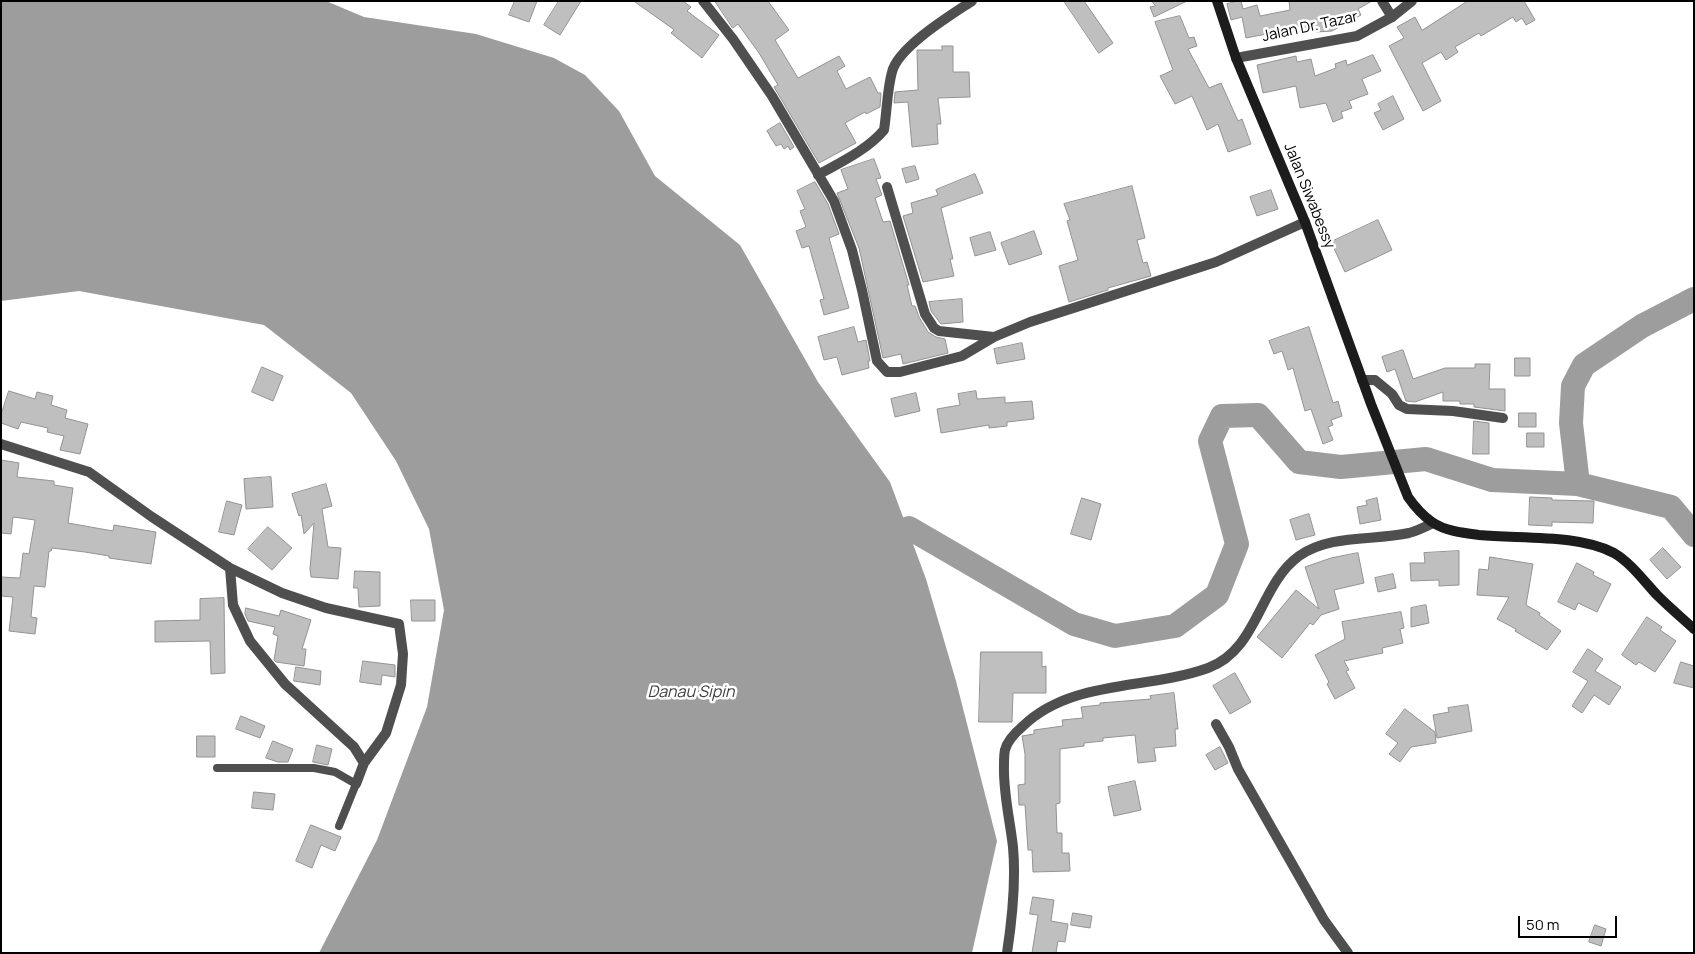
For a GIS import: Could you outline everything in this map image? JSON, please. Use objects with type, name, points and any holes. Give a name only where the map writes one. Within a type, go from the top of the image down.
[{"type":"main road","name":"Jalan Siwabessy","points":[[1217,1],[1236,58],[1305,222],[1362,380],[1408,497],[1418,511],[1433,523]]},
{"type":"main road","points":[[1433,523],[1464,533],[1592,544],[1615,553],[1694,629]]},
{"type":"street","points":[[703,1],[733,39],[772,96],[834,202],[852,250],[874,353],[880,366],[887,372],[900,372],[962,356],[994,337],[1030,322],[1216,262],[1305,222]]},
{"type":"street","points":[[818,175],[868,146],[879,136],[884,130],[892,70],[896,64],[906,50],[933,28],[972,1]]},
{"type":"street","points":[[1382,1],[1392,17]]},
{"type":"street","name":"Jalan Dr. Tazar","points":[[1236,58],[1357,36],[1392,17],[1412,1]]},
{"type":"street","points":[[887,187],[929,322],[939,331],[994,337]]},
{"type":"street","points":[[1362,380],[1375,380],[1392,394],[1399,405],[1407,409],[1452,411],[1503,418]]},
{"type":"street","points":[[1,444],[89,472],[152,517],[230,568],[282,593],[326,608],[399,624],[403,654],[401,684],[386,733],[364,763],[356,784]]},
{"type":"street","points":[[1007,953],[1012,920],[1013,849],[1004,772],[1005,749],[1016,733],[1036,714],[1066,698],[1115,686],[1208,668],[1224,659],[1238,647],[1250,630],[1285,567],[1313,548],[1335,542],[1408,533],[1433,523]]},
{"type":"street","points":[[230,568],[233,604],[250,641],[285,684],[354,747],[364,763]]},
{"type":"street","points":[[1216,724],[1229,747],[1238,769],[1324,920],[1348,953]]},
{"type":"lane","points":[[217,768],[314,768],[335,772],[356,784],[339,826]]},
{"type":"water","name":"Danau Sipin","points":[[1,1],[326,1],[364,17],[476,34],[554,58],[585,75],[619,111],[655,176],[740,245],[818,382],[890,482],[926,579],[956,681],[997,841],[972,953],[319,953],[377,840],[427,707],[444,610],[429,529],[396,461],[351,393],[264,325],[79,291],[1,301]]},
{"type":"building","points":[[515,1],[537,1],[529,22],[509,15]]},
{"type":"building","points":[[559,1],[581,1],[560,35],[544,25]]},
{"type":"building","points":[[634,1],[683,1],[691,7],[687,11],[719,35],[702,58],[671,33],[674,30]]},
{"type":"building","points":[[715,1],[768,1],[789,30],[775,40],[798,78],[839,56],[845,66],[837,71],[846,89],[870,77],[878,93],[881,93],[880,107],[866,114],[865,112],[845,123],[856,143],[819,163],[774,87],[778,85],[759,53],[738,24],[733,28]]},
{"type":"building","points":[[1064,1],[1084,1],[1113,43],[1099,53]]},
{"type":"building","points":[[1152,1],[1187,1],[1154,17],[1150,7],[1155,6]]},
{"type":"building","points":[[1241,1],[1243,9],[1257,5],[1260,16],[1290,10],[1289,1],[1372,1],[1358,9],[1361,15],[1332,31],[1292,32],[1292,29],[1246,38],[1242,17],[1231,20],[1227,4]]},
{"type":"building","points":[[1468,1],[1524,1],[1535,20],[1526,25],[1522,18],[1516,22],[1513,17],[1481,36],[1479,33],[1455,47],[1458,52],[1446,60],[1441,52],[1422,63],[1441,101],[1423,111],[1389,46],[1404,38],[1397,27],[1415,17],[1422,30]]},
{"type":"building","points":[[1180,16],[1189,38],[1194,37],[1197,46],[1188,49],[1209,88],[1221,83],[1238,121],[1242,119],[1251,144],[1228,152],[1218,124],[1207,130],[1192,96],[1175,104],[1160,76],[1173,70],[1155,22]]},
{"type":"building","points":[[942,46],[953,46],[953,72],[969,72],[970,97],[938,98],[941,124],[937,124],[938,144],[912,147],[908,102],[894,103],[895,92],[918,90],[917,50],[942,50]]},
{"type":"building","points":[[1373,55],[1381,71],[1362,79],[1368,94],[1349,101],[1352,108],[1341,112],[1343,118],[1333,122],[1326,103],[1300,108],[1296,86],[1263,93],[1257,65],[1296,56],[1297,62],[1311,59],[1315,76],[1336,68],[1335,64],[1346,60],[1347,65]]},
{"type":"building","points":[[1393,96],[1404,119],[1383,130],[1374,113],[1381,110],[1378,104]]},
{"type":"building","points":[[780,123],[794,147],[790,150],[788,146],[784,149],[781,144],[776,146],[767,131]]},
{"type":"building","points":[[874,159],[881,178],[876,179],[882,195],[875,198],[883,222],[890,221],[909,285],[907,285],[912,306],[915,306],[928,332],[936,337],[945,339],[948,353],[903,364],[901,354],[883,358],[859,248],[837,193],[848,189],[841,170]]},
{"type":"building","points":[[915,166],[919,179],[906,183],[902,169]]},
{"type":"building","points":[[975,174],[983,193],[941,208],[953,259],[950,259],[954,276],[923,282],[903,216],[913,213],[911,203],[938,195],[936,190]]},
{"type":"building","points":[[815,182],[828,204],[839,234],[829,238],[849,308],[824,315],[820,300],[824,299],[809,246],[802,248],[796,231],[806,227],[800,211],[805,209],[797,191]]},
{"type":"building","points":[[1132,186],[1145,238],[1137,240],[1143,263],[1147,262],[1151,276],[1108,288],[1108,290],[1069,302],[1059,266],[1078,260],[1067,221],[1070,220],[1064,204]]},
{"type":"building","points":[[1271,190],[1278,209],[1257,216],[1250,197]]},
{"type":"building","points":[[1378,220],[1392,250],[1345,272],[1331,242]]},
{"type":"building","points":[[1034,231],[1042,254],[1009,265],[1001,243]]},
{"type":"building","points":[[990,232],[996,250],[975,256],[970,238]]},
{"type":"building","points":[[962,299],[963,322],[941,324],[931,311],[929,302]]},
{"type":"building","points":[[854,327],[858,342],[866,340],[870,361],[868,361],[869,368],[842,375],[837,357],[824,360],[818,337]]},
{"type":"building","points":[[1309,327],[1333,403],[1338,401],[1342,416],[1331,420],[1333,425],[1328,427],[1333,440],[1323,444],[1311,409],[1305,411],[1293,368],[1288,370],[1282,351],[1274,354],[1269,341]]},
{"type":"building","points":[[1022,343],[1025,359],[997,364],[994,349]]},
{"type":"building","points":[[1403,350],[1413,379],[1445,368],[1475,368],[1475,364],[1490,364],[1489,389],[1505,389],[1505,411],[1474,407],[1474,404],[1460,404],[1460,401],[1443,401],[1443,392],[1415,402],[1406,401],[1395,369],[1387,372],[1382,357]]},
{"type":"building","points":[[1515,358],[1530,358],[1530,376],[1515,376]]},
{"type":"building","points":[[262,367],[283,376],[273,401],[252,392]]},
{"type":"building","points":[[9,391],[35,399],[37,392],[53,396],[51,405],[67,410],[65,418],[88,424],[80,454],[60,450],[64,436],[47,432],[48,428],[21,422],[18,429],[1,423],[1,415]]},
{"type":"building","points":[[976,391],[977,399],[1005,397],[1005,403],[1032,401],[1034,419],[1007,422],[1007,426],[989,428],[989,425],[941,433],[937,409],[960,405],[958,394]]},
{"type":"building","points":[[916,393],[920,411],[895,417],[891,399]]},
{"type":"building","points":[[1519,413],[1536,413],[1536,427],[1519,427]]},
{"type":"building","points":[[1474,421],[1489,423],[1489,454],[1473,454]]},
{"type":"building","points":[[1527,433],[1544,433],[1544,447],[1527,447]]},
{"type":"building","points":[[1,460],[19,463],[17,477],[54,481],[54,485],[73,488],[68,523],[113,531],[114,525],[156,532],[151,564],[52,548],[49,551],[45,587],[34,586],[31,617],[37,618],[35,634],[9,631],[13,597],[1,596],[1,577],[20,578],[23,553],[29,554],[35,520],[13,517],[11,534],[1,533]]},
{"type":"building","points":[[271,477],[273,507],[246,509],[244,479]]},
{"type":"building","points":[[326,484],[332,506],[322,509],[328,547],[341,548],[338,579],[311,577],[314,523],[304,534],[301,515],[299,516],[292,494]]},
{"type":"building","points":[[1530,497],[1552,498],[1552,500],[1594,501],[1593,523],[1552,522],[1552,526],[1529,525]]},
{"type":"building","points":[[1082,498],[1101,504],[1091,540],[1071,534]]},
{"type":"building","points":[[1377,498],[1381,520],[1360,524],[1357,507],[1367,505],[1366,501]]},
{"type":"building","points":[[227,501],[242,505],[234,535],[219,532]]},
{"type":"building","points":[[1309,514],[1315,535],[1296,540],[1290,520]]},
{"type":"building","points":[[268,527],[292,548],[272,570],[248,549]]},
{"type":"building","points":[[1663,548],[1681,567],[1667,579],[1650,560]]},
{"type":"building","points":[[1459,551],[1459,585],[1439,586],[1439,580],[1411,581],[1410,563],[1425,563],[1424,553]]},
{"type":"building","points":[[1358,553],[1364,583],[1334,590],[1339,609],[1321,615],[1313,625],[1310,623],[1282,658],[1257,637],[1296,590],[1319,609],[1305,567],[1331,558]]},
{"type":"building","points":[[1490,557],[1533,564],[1526,605],[1540,613],[1539,615],[1561,631],[1547,650],[1515,631],[1516,629],[1497,619],[1509,597],[1477,595],[1479,569],[1488,570]]},
{"type":"building","points":[[1577,563],[1594,572],[1593,575],[1611,584],[1597,612],[1578,603],[1575,610],[1558,602]]},
{"type":"building","points":[[355,571],[380,572],[380,606],[359,607],[358,588],[354,588]]},
{"type":"building","points":[[1393,574],[1396,588],[1378,592],[1375,578]]},
{"type":"building","points":[[224,598],[225,673],[211,674],[210,641],[155,642],[155,621],[200,620],[200,599]]},
{"type":"building","points":[[411,600],[435,600],[435,621],[412,621]]},
{"type":"building","points":[[1426,605],[1429,623],[1411,627],[1411,608]]},
{"type":"building","points":[[246,608],[279,616],[281,610],[311,620],[302,649],[306,649],[304,666],[276,662],[274,660],[278,636],[273,634],[275,627],[248,621],[245,614]]},
{"type":"building","points":[[1401,612],[1404,628],[1400,629],[1403,643],[1382,648],[1383,653],[1344,661],[1349,670],[1346,671],[1355,688],[1335,699],[1327,684],[1329,682],[1315,655],[1345,639],[1342,622]]},
{"type":"building","points":[[1647,617],[1662,627],[1660,630],[1676,641],[1655,672],[1639,662],[1636,665],[1622,655]]},
{"type":"building","points":[[1588,649],[1603,659],[1595,671],[1621,687],[1609,705],[1594,695],[1582,713],[1572,706],[1588,681],[1573,672]]},
{"type":"building","points":[[981,652],[1042,652],[1042,667],[1046,666],[1046,693],[1013,693],[1012,722],[979,722]]},
{"type":"building","points":[[363,661],[395,665],[395,677],[382,675],[381,685],[360,682]]},
{"type":"building","points":[[1681,662],[1694,666],[1694,688],[1674,683]]},
{"type":"building","points":[[296,667],[321,671],[320,685],[294,681]]},
{"type":"building","points":[[1235,673],[1251,702],[1230,714],[1213,686]]},
{"type":"building","points":[[1174,693],[1178,729],[1175,729],[1176,746],[1154,748],[1156,761],[1138,763],[1135,735],[1103,738],[1103,741],[1084,743],[1084,746],[1060,749],[1060,803],[1056,804],[1057,833],[1062,833],[1062,853],[1069,853],[1070,871],[1033,872],[1032,850],[1028,850],[1025,805],[1019,805],[1018,785],[1025,784],[1025,754],[1022,736],[1034,734],[1034,730],[1063,726],[1062,720],[1083,718],[1081,707],[1100,705],[1100,703],[1151,699],[1150,696]]},
{"type":"building","points":[[1468,705],[1472,731],[1437,738],[1433,715],[1449,712],[1448,708]]},
{"type":"building","points":[[1405,709],[1435,732],[1436,743],[1411,747],[1400,762],[1389,754],[1398,743],[1386,734]]},
{"type":"building","points":[[241,716],[265,726],[260,738],[236,729]]},
{"type":"building","points":[[197,736],[215,736],[215,757],[197,757]]},
{"type":"building","points":[[273,741],[293,749],[288,762],[278,762],[266,758]]},
{"type":"building","points":[[317,745],[332,749],[328,765],[313,762]]},
{"type":"building","points":[[1220,747],[1228,763],[1215,770],[1206,755]]},
{"type":"building","points":[[1135,781],[1141,810],[1114,816],[1108,787]]},
{"type":"building","points":[[254,792],[275,794],[273,810],[252,808]]},
{"type":"building","points":[[311,825],[341,837],[335,851],[321,845],[312,868],[296,861]]},
{"type":"building","points":[[1033,897],[1054,900],[1051,921],[1068,924],[1065,942],[1058,941],[1056,953],[1032,953],[1038,915],[1030,914]]},
{"type":"building","points":[[1073,913],[1092,916],[1090,928],[1071,925]]},
{"type":"building","points":[[1595,925],[1606,929],[1601,946],[1589,942]]},
{"type":"waterway","points":[[1578,484],[1571,423],[1573,386],[1584,365],[1642,326],[1694,299]]},
{"type":"waterway","points":[[909,528],[1074,624],[1115,636],[1175,626],[1217,595],[1237,544],[1210,441],[1222,416],[1258,415],[1299,462],[1341,467],[1426,459],[1492,480],[1578,484],[1671,507],[1694,535]]}]
